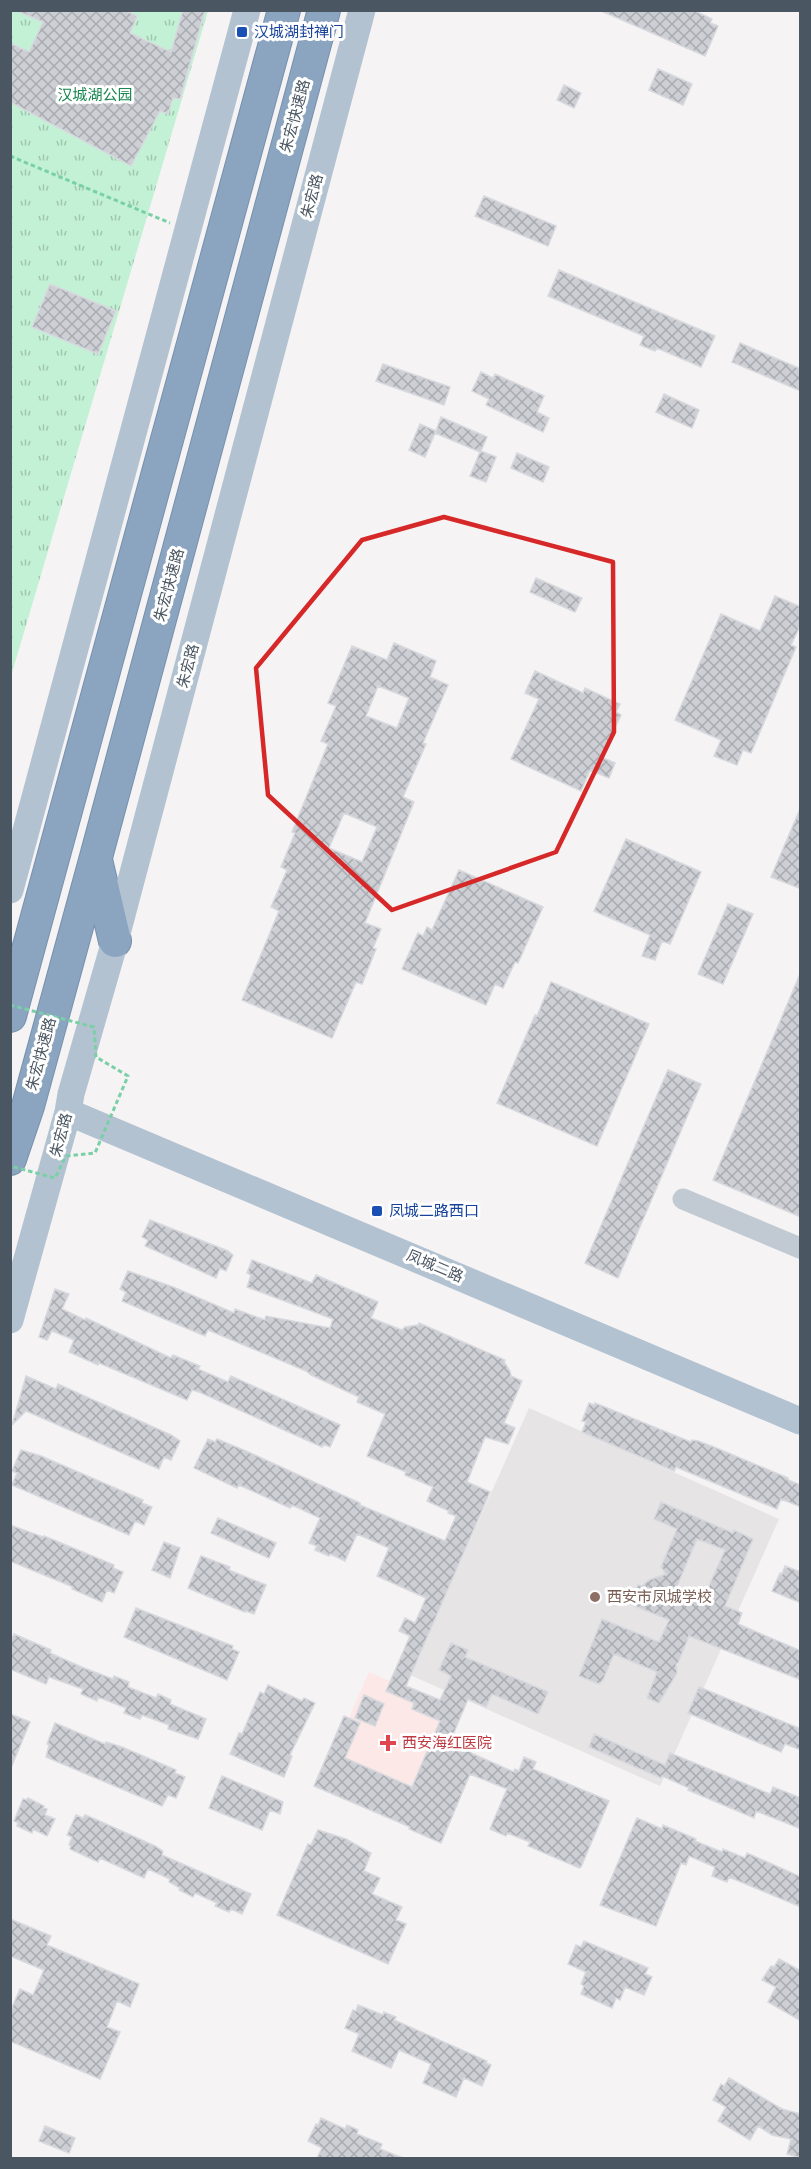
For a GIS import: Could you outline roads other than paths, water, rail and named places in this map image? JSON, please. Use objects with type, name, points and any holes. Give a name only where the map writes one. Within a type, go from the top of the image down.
[{"type":"highway","points":[[10,1017],[284,10]]},
{"type":"highway","name":"朱宏快速路","points":[[10,1159],[28,1106],[324,10]]},
{"type":"highway","points":[[96,857],[115,941]]},
{"type":"main road","points":[[10,890],[247,10]]},
{"type":"main road","name":"朱宏路","points":[[10,1320],[115,941],[362,10]]},
{"type":"main road","name":"凤城二路","points":[[69,1103],[801,1403]]},
{"type":"main road","name":"凤城二路","points":[[69,1103],[801,1421]]},
{"type":"lane","points":[[683,1199],[801,1248]]},
{"type":"place","name":"汉城湖封禅门","points":[[242,32]]},
{"type":"place","name":"凤城二路西口","points":[[377,1211]]},
{"type":"place","name":"西安市凤城学校","points":[[595,1597]]},
{"type":"place","name":"西安海红医院","points":[[388,1743]]},
{"type":"park label","name":"汉城湖公园","points":[[95,95]]}]
